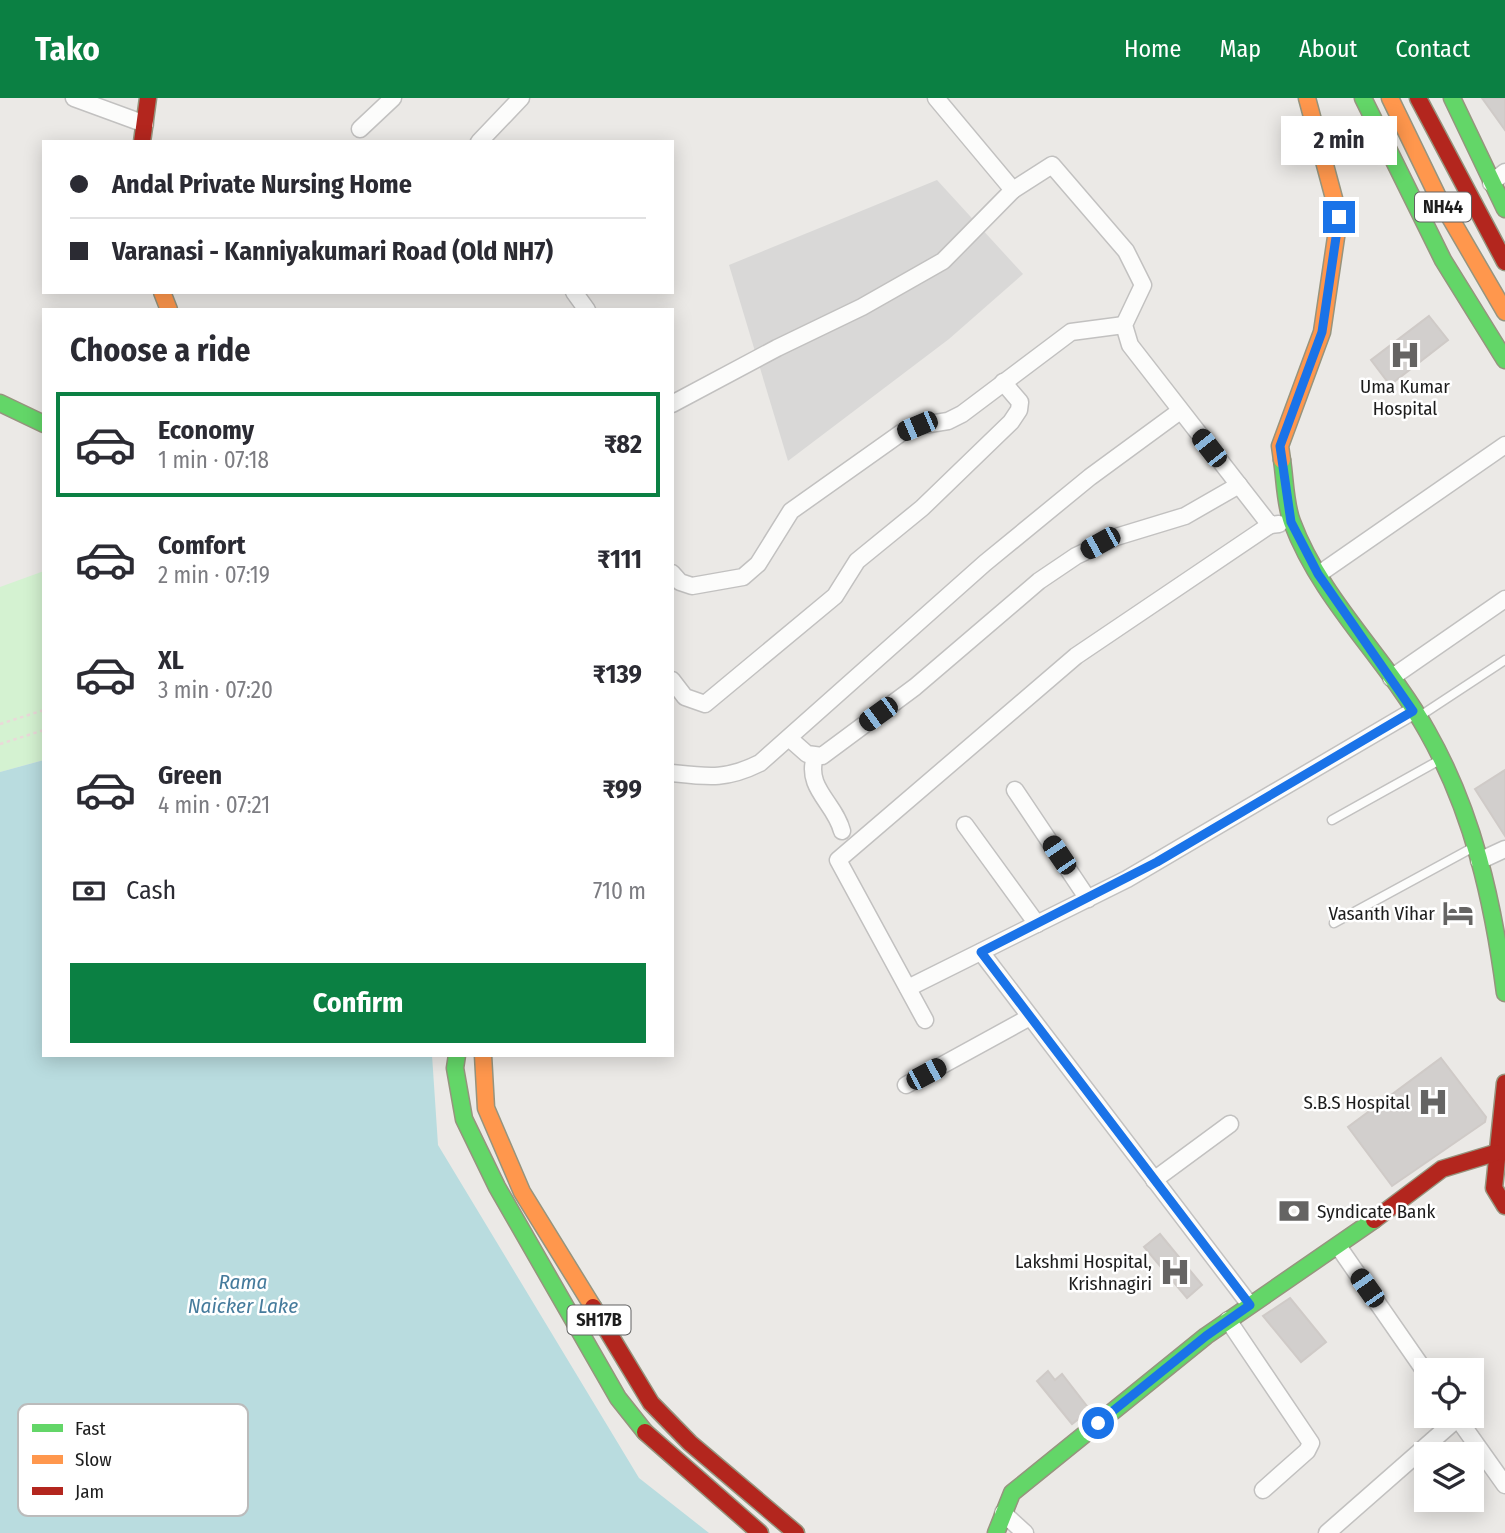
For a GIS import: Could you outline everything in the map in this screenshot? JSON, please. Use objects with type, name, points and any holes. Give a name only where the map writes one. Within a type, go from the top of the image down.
[{"type":"main road","points":[[142,140],[148,98]]},
{"type":"main road","points":[[1307,98],[1339,217],[1322,332],[1280,446],[1291,522],[1318,574],[1416,714],[1464,808],[1495,915],[1505,993]]},
{"type":"main road","points":[[1363,98],[1443,260],[1505,360]]},
{"type":"main road","name":"NH44","points":[[1390,98],[1437,195],[1505,312]]},
{"type":"main road","name":"NH44","points":[[1418,98],[1505,262]]},
{"type":"main road","points":[[1459,101],[1491,183],[1505,209]]},
{"type":"main road","points":[[0,403],[42,423]]},
{"type":"main road","name":"SH17B","points":[[457,1057],[455,1068],[464,1119],[496,1187],[618,1398],[645,1433],[760,1533]]},
{"type":"main road","name":"SH17B","points":[[483,1057],[486,1108],[522,1192],[650,1403],[690,1443],[763,1502],[796,1533]]},
{"type":"main road","points":[[1505,1083],[1500,1151],[1494,1188],[1505,1206]]},
{"type":"main road","points":[[996,1533],[1012,1493],[1228,1320],[1338,1246],[1441,1169],[1500,1151]]},
{"type":"street","points":[[74,98],[145,124]]},
{"type":"street","points":[[360,129],[393,98]]},
{"type":"street","points":[[481,140],[521,98]]},
{"type":"street","points":[[939,99],[1013,190]]},
{"type":"street","points":[[674,403],[777,348],[862,307],[943,261],[1013,190],[1052,165],[1064,175],[1126,251],[1143,285],[1124,325],[1130,345],[1270,525]]},
{"type":"street","points":[[1491,183],[1505,172]]},
{"type":"street","points":[[674,575],[685,585],[692,586],[743,577],[758,564],[791,511],[886,442],[917,426],[948,421],[1071,332],[1124,325]]},
{"type":"street","points":[[674,683],[685,697],[705,704],[835,596],[857,561],[922,508],[1011,422],[1019,410],[1020,402],[1003,382]]},
{"type":"street","points":[[674,773],[714,778],[737,775],[760,763],[985,563],[1090,477],[1180,411]]},
{"type":"street","points":[[1318,574],[1505,445]]},
{"type":"street","points":[[790,739],[815,757],[822,756],[915,687],[1039,581],[1076,556],[1116,537],[1185,516],[1239,485]]},
{"type":"street","points":[[925,1020],[838,860],[1076,656],[1270,525],[1291,522]]},
{"type":"street","points":[[1391,678],[1505,599]]},
{"type":"street","points":[[908,988],[1157,862],[1416,714]]},
{"type":"street","points":[[815,757],[811,768],[815,784],[842,831]]},
{"type":"street","points":[[1015,790],[1088,899]]},
{"type":"street","points":[[965,825],[1037,924]]},
{"type":"street","points":[[1477,854],[1505,849]]},
{"type":"street","points":[[981,952],[1250,1305]]},
{"type":"street","points":[[906,1085],[1030,1017]]},
{"type":"street","points":[[1154,1180],[1230,1124]]},
{"type":"street","points":[[1338,1246],[1416,1358]]},
{"type":"street","points":[[1228,1320],[1311,1443],[1307,1451],[1263,1490]]},
{"type":"street","points":[[1327,1533],[1445,1428]]},
{"type":"street","points":[[1465,1428],[1505,1485]]},
{"type":"street","points":[[1003,1513],[1025,1533]]},
{"type":"lane","points":[[1416,714],[1505,660]]},
{"type":"lane","points":[[1332,820],[1441,760]]},
{"type":"lane","points":[[1334,923],[1477,854]]},
{"type":"path","points":[[0,724],[42,711]]},
{"type":"path","points":[[0,744],[42,731]]},
{"type":"shaded area","points":[[937,180],[1023,274],[949,339],[788,461],[729,265]]},
{"type":"green space","points":[[42,572],[42,761],[0,772],[0,587]]},
{"type":"water","name":"Rama Naicker Lake","points":[[42,761],[42,1057],[432,1057],[438,1145],[639,1478],[709,1533],[0,1533],[0,772]]},
{"type":"building","points":[[1482,98],[1505,98],[1505,130]]},
{"type":"building","points":[[1429,316],[1448,340],[1390,385],[1371,360]]},
{"type":"building","points":[[1505,770],[1505,836],[1475,789]]},
{"type":"building","points":[[1441,1058],[1486,1117],[1485,1122],[1392,1186],[1348,1127]]},
{"type":"building","points":[[1160,1234],[1202,1285],[1187,1298],[1144,1247]]},
{"type":"building","points":[[1290,1298],[1326,1342],[1301,1362],[1263,1316]]},
{"type":"building","points":[[1048,1371],[1055,1380],[1062,1374],[1090,1410],[1072,1424],[1037,1381]]},
{"type":"traffic: fast","points":[[1363,98],[1443,260],[1505,360]]},
{"type":"traffic: fast","points":[[1452,98],[1505,209]]},
{"type":"traffic: fast","points":[[0,403],[42,423]]},
{"type":"traffic: fast","points":[[1282,460],[1290,515],[1304,550],[1337,603],[1411,705],[1427,731],[1457,793],[1469,825],[1487,891],[1505,993]]},
{"type":"traffic: fast","points":[[457,1057],[455,1068],[464,1119],[497,1187],[618,1398],[645,1432]]},
{"type":"traffic: fast","points":[[996,1533],[1012,1493],[1206,1336],[1374,1220]]},
{"type":"traffic: slow","points":[[1282,460],[1280,446],[1322,332],[1339,217],[1307,98]]},
{"type":"traffic: slow","points":[[1390,98],[1437,195],[1505,312]]},
{"type":"traffic: slow","points":[[163,294],[168,308]]},
{"type":"traffic: slow","points":[[483,1057],[486,1108],[522,1192],[593,1307]]},
{"type":"traffic: jam","points":[[142,140],[148,98]]},
{"type":"traffic: jam","points":[[1418,98],[1505,262]]},
{"type":"traffic: jam","points":[[1505,1083],[1494,1188],[1505,1206]]},
{"type":"traffic: jam","points":[[1374,1220],[1442,1169],[1495,1153]]},
{"type":"traffic: jam","points":[[593,1307],[651,1403],[690,1443],[796,1533]]},
{"type":"traffic: jam","points":[[645,1432],[760,1533]]},
{"type":"place","name":"Uma Kumar Hospital","points":[[1405,355]]},
{"type":"place","name":"Vasanth Vihar","points":[[1458,913]]},
{"type":"place","name":"S.B.S Hospital","points":[[1433,1102]]},
{"type":"place","name":"Syndicate Bank","points":[[1294,1211]]},
{"type":"place","name":"Lakshmi Hospital, Krishnagiri","points":[[1175,1272]]},
{"type":"route","points":[[1098,1423],[1206,1336],[1250,1305],[981,952],[1127,879],[1413,711],[1318,574],[1291,522],[1280,446],[1322,332],[1339,217]]}]
